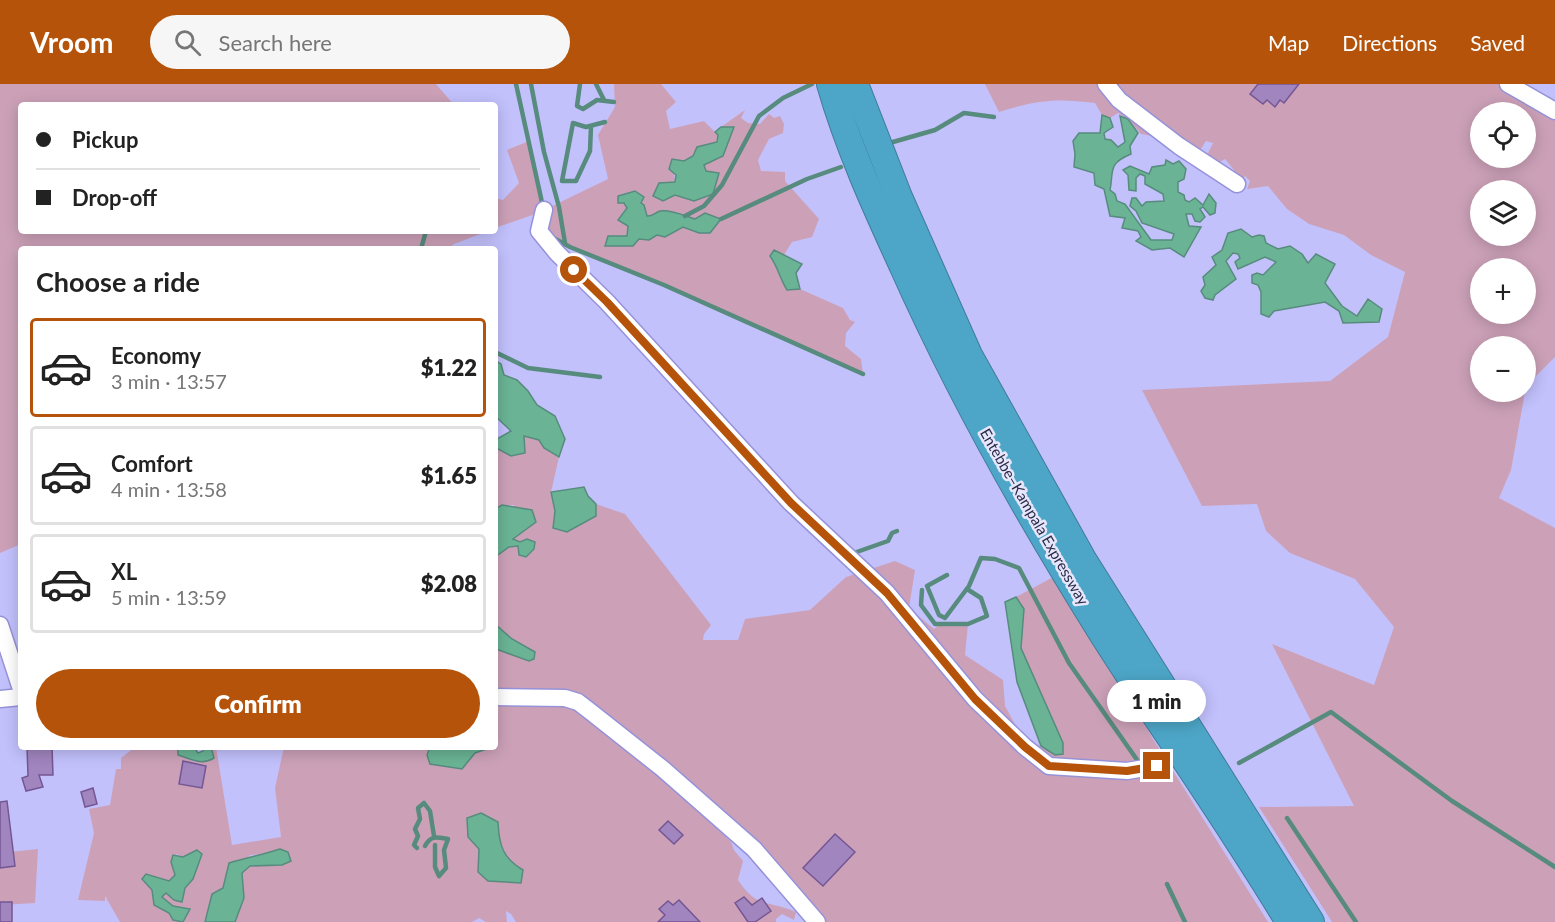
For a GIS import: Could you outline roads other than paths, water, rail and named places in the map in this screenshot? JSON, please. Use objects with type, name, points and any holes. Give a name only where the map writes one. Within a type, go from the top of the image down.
[{"type":"highway","name":"Entebbe–Kampala Expressway","points":[[830,84],[874,204],[981,427],[1052,551],[1099,627],[1289,922]]},
{"type":"highway","name":"Entebbe–Kampala Expressway","points":[[855,84],[898,197],[969,355],[1084,561],[1311,922]]},
{"type":"street","points":[[1106,84],[1119,100],[1179,146],[1237,184]]},
{"type":"street","points":[[1508,84],[1555,111]]},
{"type":"street","points":[[544,210],[539,231],[557,253],[607,302],[791,503],[887,593],[975,699],[1025,747],[1049,766],[1127,771],[1157,766]]},
{"type":"street","points":[[0,626],[18,680]]},
{"type":"street","points":[[0,699],[18,697]]},
{"type":"street","points":[[498,697],[565,698],[578,702],[663,769],[754,849],[817,922]]},
{"type":"waterway","points":[[516,84],[543,207]]},
{"type":"waterway","points":[[531,84],[565,243]]},
{"type":"waterway","points":[[580,84],[577,106],[583,109],[597,100],[614,102]]},
{"type":"waterway","points":[[596,84],[604,100]]},
{"type":"waterway","points":[[685,216],[704,206],[722,185],[759,116],[783,98],[812,84]]},
{"type":"waterway","points":[[893,142],[935,130],[964,113],[994,117]]},
{"type":"waterway","points":[[591,126],[590,151],[576,181],[562,181],[573,123],[586,127],[605,122]]},
{"type":"waterway","points":[[721,219],[807,179],[841,167]]},
{"type":"waterway","points":[[422,246],[425,234]]},
{"type":"waterway","points":[[550,236],[570,247],[664,285],[863,374]]},
{"type":"waterway","points":[[498,353],[528,368],[600,377]]},
{"type":"waterway","points":[[851,554],[888,541],[892,533],[897,531]]},
{"type":"waterway","points":[[947,575],[927,586],[939,615],[945,618],[969,586],[981,558],[995,559],[1019,568],[1069,663],[1140,764]]},
{"type":"waterway","points":[[922,590],[921,605],[935,624],[968,624],[987,616],[981,598],[967,589]]},
{"type":"waterway","points":[[1239,763],[1331,712],[1452,801],[1555,867]]},
{"type":"waterway","points":[[417,848],[414,845],[418,836],[415,829],[420,819],[418,808],[424,803],[430,811],[434,836]]},
{"type":"waterway","points":[[1287,818],[1356,922]]},
{"type":"waterway","points":[[425,846],[429,840],[434,838],[448,839],[444,850],[446,868],[439,876],[435,867],[435,845]]},
{"type":"waterway","points":[[1167,884],[1185,922]]}]
